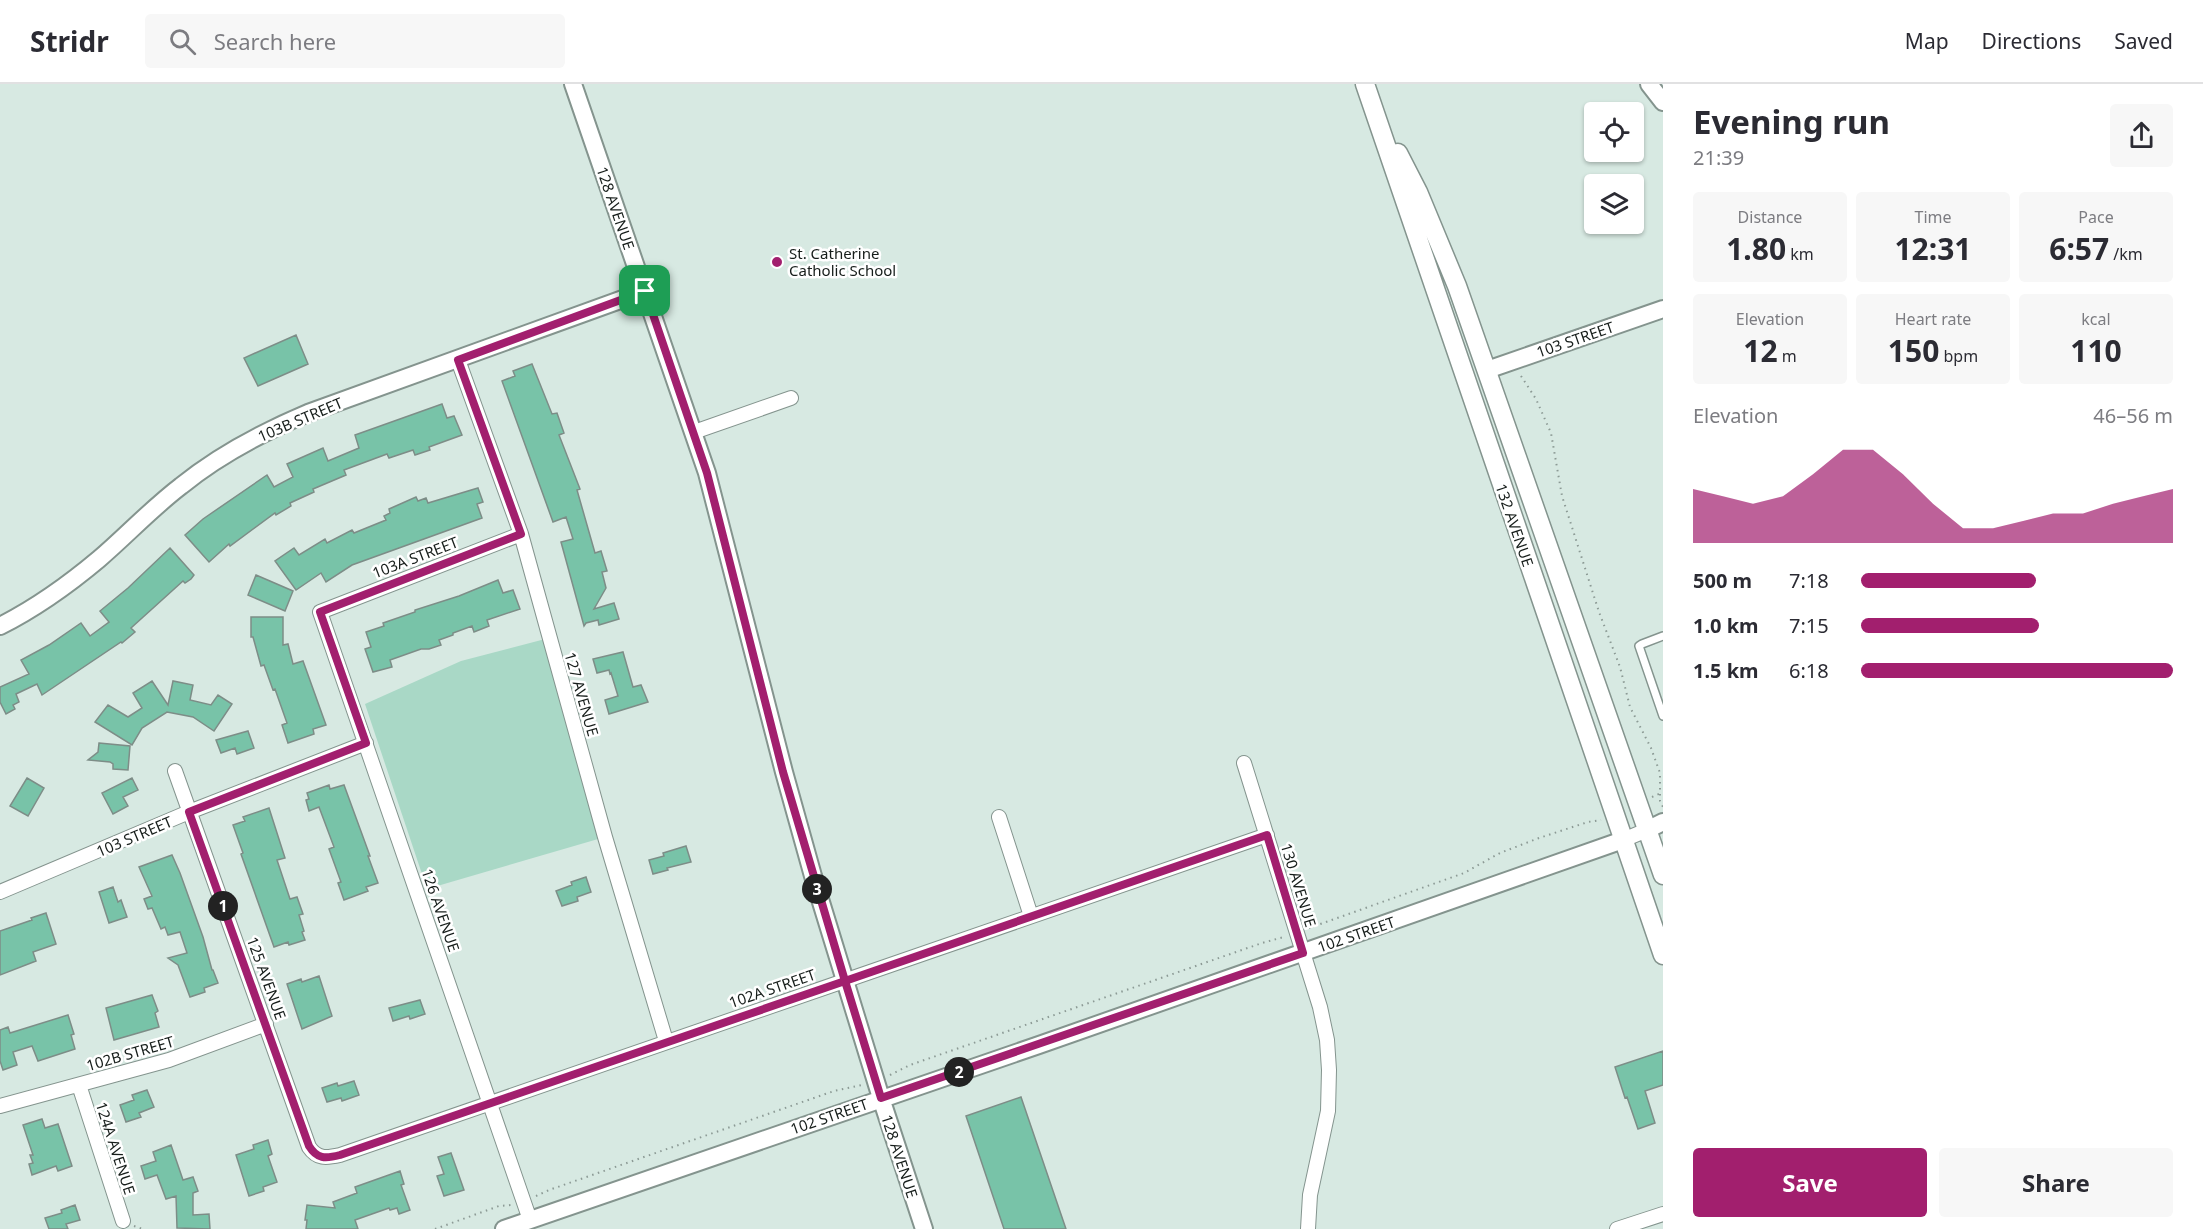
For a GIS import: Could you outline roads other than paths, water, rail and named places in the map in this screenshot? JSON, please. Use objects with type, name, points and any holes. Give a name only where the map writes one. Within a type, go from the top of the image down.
[{"type":"main road","name":"132 AVENUE","points":[[1367,90],[1418,192],[1457,286],[1638,802],[1655,826],[1663,875]]},
{"type":"main road","name":"132 AVENUE","points":[[1367,90],[1663,955]]},
{"type":"street","name":"128 AVENUE","points":[[573,84],[694,432],[727,544],[783,772],[881,1098],[924,1229]]},
{"type":"street","points":[[1649,84],[1663,102]]},
{"type":"street","name":"103B STREET","points":[[0,626],[24,614],[64,587],[182,485],[273,427],[645,291]]},
{"type":"street","name":"103 STREET","points":[[1487,370],[1663,309]]},
{"type":"street","name":"127 AVENUE","points":[[458,360],[521,534],[602,826],[666,1041]]},
{"type":"street","points":[[694,432],[791,398]]},
{"type":"street","name":"103A STREET","points":[[320,612],[521,534]]},
{"type":"street","name":"126 AVENUE","points":[[320,612],[530,1220]]},
{"type":"street","name":"103 STREET","points":[[1,888],[366,743]]},
{"type":"street","name":"130 AVENUE","points":[[1244,763],[1320,1007],[1327,1040],[1328,1111],[1310,1195],[1308,1229]]},
{"type":"street","name":"125 AVENUE","points":[[175,771],[309,1146],[314,1154],[321,1158]]},
{"type":"street","points":[[999,817],[1031,916]]},
{"type":"street","name":"102 STREET","points":[[504,1229],[1303,953],[1623,840],[1655,826]]},
{"type":"street","name":"102A STREET","points":[[321,1158],[340,1155],[491,1104],[666,1041],[1267,835]]},
{"type":"street","name":"102B STREET","points":[[0,1106],[169,1059],[266,1024]]},
{"type":"street","name":"124A AVENUE","points":[[78,1085],[123,1221]]},
{"type":"street","points":[[1617,1229],[1663,1214]]},
{"type":"lane","points":[[1663,636],[1639,646],[1663,716]]},
{"type":"place","name":"St. Catherine Catholic School","points":[[777,262]]}]
